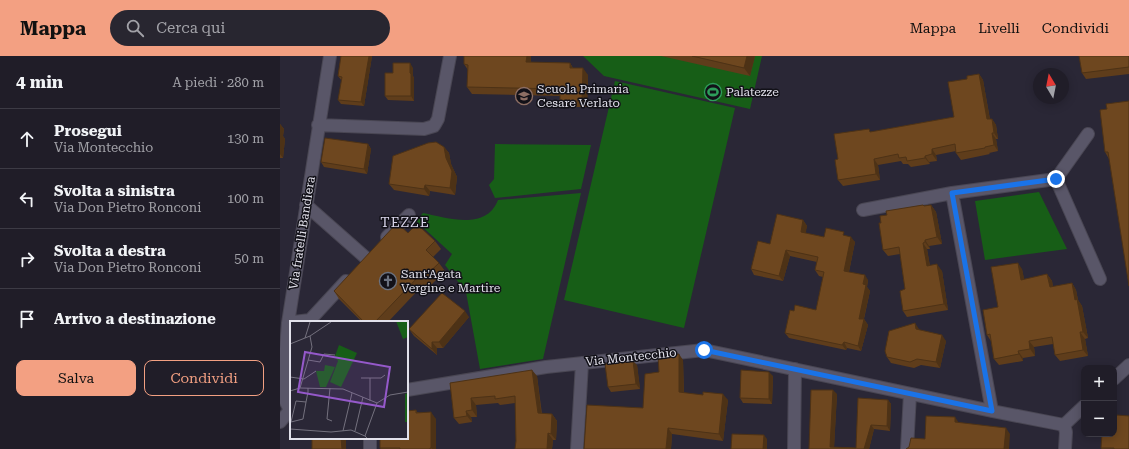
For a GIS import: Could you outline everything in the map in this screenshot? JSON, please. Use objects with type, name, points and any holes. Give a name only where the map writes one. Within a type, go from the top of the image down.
[{"type":"street","name":"Via fratelli Bandiera","points":[[290,408],[284,398],[283,387],[288,323],[330,56]]},
{"type":"street","points":[[318,125],[424,129],[434,126],[438,119],[450,56]]},
{"type":"street","points":[[863,210],[952,193],[1056,179],[1088,134]]},
{"type":"street","points":[[1056,179],[1100,279]]},
{"type":"street","points":[[952,193],[992,411]]},
{"type":"street","points":[[306,205],[361,264]]},
{"type":"street","points":[[303,321],[310,320],[361,264],[409,215]]},
{"type":"street","name":"Via Montecchio","points":[[408,390],[516,371],[704,350],[1064,425]]},
{"type":"street","points":[[577,449],[582,363]]},
{"type":"street","points":[[1117,376],[1129,365]]},
{"type":"street","points":[[794,449],[796,369]]},
{"type":"street","points":[[907,449],[910,394]]},
{"type":"street","points":[[1065,449],[1066,432],[1064,425],[1081,409]]},
{"type":"street","points":[[280,422],[290,411]]},
{"type":"green space","name":"Palatezze","points":[[583,56],[762,56],[750,109],[604,76]]},
{"type":"green space","points":[[615,81],[735,108],[684,328],[564,300]]},
{"type":"green space","points":[[495,144],[591,145],[581,189],[495,198],[489,185],[494,179]]},
{"type":"green space","points":[[1039,192],[1067,249],[985,260],[975,201]]},
{"type":"green space","points":[[581,193],[543,359],[480,369],[466,292],[445,265],[452,254],[416,221],[423,213],[455,219],[476,219],[485,216],[492,210],[498,200]]},
{"type":"building","points":[[341,56],[369,56],[361,102],[338,100],[342,77],[338,76]]},
{"type":"building","points":[[464,56],[527,56],[526,62],[570,63],[570,68],[583,68],[582,101],[560,101],[560,89],[467,87],[468,65],[464,64]]},
{"type":"building","points":[[692,56],[747,56],[744,68]]},
{"type":"building","points":[[1079,56],[1129,56],[1129,67],[1082,73]]},
{"type":"building","points":[[393,63],[410,63],[411,96],[385,96],[385,73],[393,73]]},
{"type":"building","points":[[979,74],[987,119],[992,119],[994,145],[956,153],[955,144],[932,149],[932,154],[925,156],[925,158],[907,161],[906,157],[899,158],[898,154],[874,159],[876,174],[838,180],[835,160],[838,159],[834,134],[869,129],[870,132],[954,117],[948,82],[967,79],[967,76]]},
{"type":"building","points":[[1129,101],[1129,286],[1108,152],[1105,152],[1100,110],[1107,109],[1106,104]]},
{"type":"building","points":[[325,138],[368,144],[364,169],[321,162]]},
{"type":"building","points":[[436,142],[444,147],[446,158],[452,171],[450,188],[425,185],[424,189],[389,184],[393,156],[428,143]]},
{"type":"building","points":[[931,205],[937,237],[925,240],[923,243],[927,266],[937,264],[944,304],[903,311],[900,291],[905,289],[899,247],[883,250],[879,223],[881,223],[880,216],[887,215],[886,211]]},
{"type":"building","points":[[777,214],[803,220],[801,232],[824,237],[826,228],[844,232],[843,235],[851,237],[844,271],[865,275],[863,284],[866,285],[859,319],[864,319],[858,346],[844,342],[842,345],[785,333],[790,310],[794,311],[795,305],[816,310],[824,272],[815,270],[818,257],[786,250],[779,276],[751,269],[758,241],[770,244]]},
{"type":"building","name":"Sant'Agata Vergine e Martire","points":[[397,223],[408,233],[417,224],[435,241],[426,250],[439,263],[421,280],[418,277],[376,321],[363,321],[334,291]]},
{"type":"building","points":[[1018,263],[1021,280],[1047,274],[1050,287],[1072,283],[1075,300],[1077,299],[1083,332],[1080,332],[1083,350],[1055,355],[1052,337],[1029,341],[1030,349],[1018,351],[1019,354],[994,359],[990,334],[987,335],[983,310],[998,307],[991,267]]},
{"type":"building","points":[[442,293],[465,311],[439,342],[432,342],[432,349],[409,329]]},
{"type":"building","points":[[915,323],[916,329],[942,335],[936,362],[917,359],[910,362],[887,357],[885,351],[889,331]]},
{"type":"building","points":[[679,354],[679,392],[703,395],[703,392],[723,394],[719,434],[668,428],[666,449],[584,449],[587,405],[643,408],[645,374],[659,372],[658,356]]},
{"type":"building","points":[[633,361],[636,384],[608,387],[605,364]]},
{"type":"building","points":[[532,370],[538,413],[552,414],[551,434],[548,433],[547,449],[515,449],[515,396],[495,399],[495,396],[471,398],[472,410],[466,411],[467,416],[454,418],[450,383]]},
{"type":"building","points":[[741,370],[769,372],[769,399],[740,398]]},
{"type":"building","points":[[811,390],[833,390],[830,447],[856,448],[858,398],[888,400],[887,426],[871,425],[864,449],[809,449]]},
{"type":"building","points":[[416,410],[416,413],[431,412],[431,448],[380,448],[380,439],[408,439],[408,411]]},
{"type":"building","points":[[1117,415],[1129,416],[1129,449],[1101,448],[1102,437],[1117,437]]},
{"type":"building","points":[[926,416],[955,417],[955,422],[1006,428],[1004,449],[906,449],[909,447],[911,438],[925,439]]},
{"type":"building","points":[[732,434],[764,435],[763,449],[731,449]]},
{"type":"building","points":[[312,439],[341,439],[342,449],[312,449]]},
{"type":"place","name":"Palatezze","points":[[713,92]]},
{"type":"place","name":"Scuola Primaria Cesare Verlato","points":[[524,96]]},
{"type":"place","name":"Sant'Agata Vergine e Martire","points":[[388,281]]},
{"type":"district","name":"TEZZE","points":[[405,222]]},
{"type":"route","points":[[704,350],[992,411],[952,193],[1056,179]]}]
